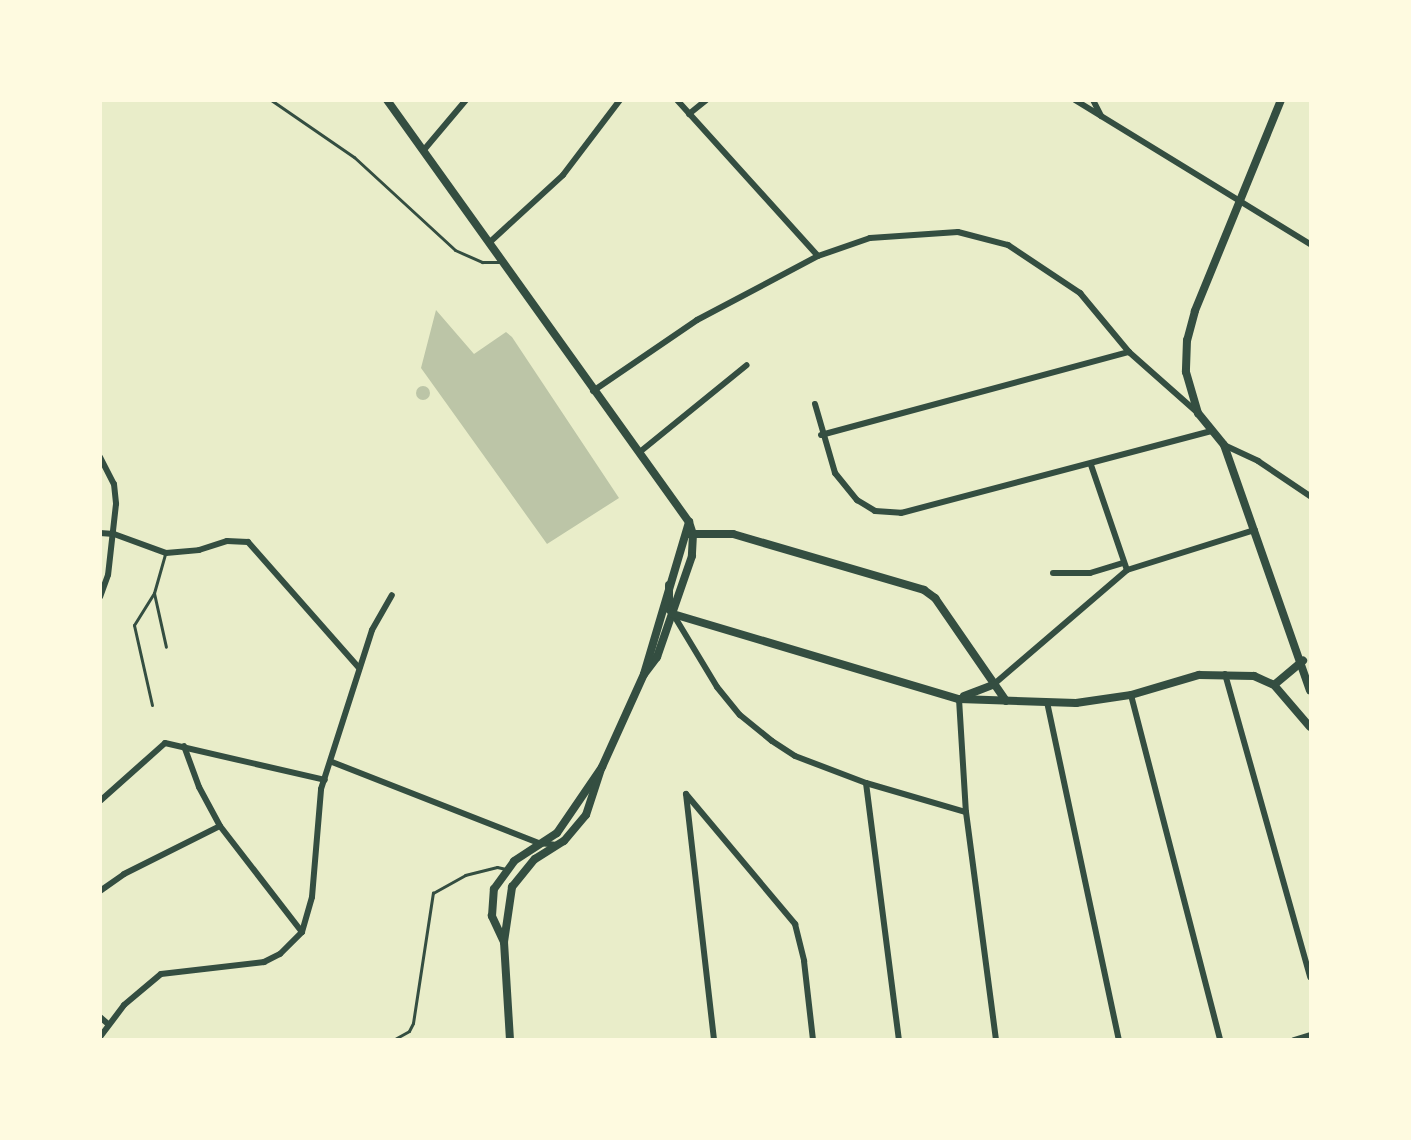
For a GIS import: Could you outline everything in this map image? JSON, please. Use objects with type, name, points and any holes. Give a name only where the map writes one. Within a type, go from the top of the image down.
[{"type":"street","points":[[387,100],[490,242],[593,391],[641,451],[689,522],[692,556],[657,657],[644,674]]},
{"type":"street","points":[[423,151],[466,100]]},
{"type":"street","points":[[490,242],[563,175],[620,100]]},
{"type":"street","points":[[677,100],[818,256]]},
{"type":"street","points":[[689,114],[706,100]]},
{"type":"street","points":[[1075,100],[1311,244]]},
{"type":"street","points":[[1093,100],[1102,117]]},
{"type":"street","points":[[1198,414],[1186,372],[1187,340],[1239,201],[1281,100]]},
{"type":"street","points":[[593,391],[697,320],[818,256],[870,238],[912,233],[958,232],[1008,245],[1080,293],[1129,352],[1198,414],[1224,445],[1258,461],[1311,496]]},
{"type":"street","points":[[821,435],[1129,352]]},
{"type":"street","points":[[641,451],[747,365]]},
{"type":"street","points":[[815,404],[821,435],[835,473],[857,500],[875,511],[901,513],[1092,465],[1211,431]]},
{"type":"street","points":[[1224,445],[1311,690]]},
{"type":"street","points":[[100,457],[114,484],[114,534],[100,597]]},
{"type":"street","points":[[1092,465],[1127,570]]},
{"type":"street","points":[[949,696],[975,694],[993,685],[1127,570],[1255,530]]},
{"type":"street","points":[[100,533],[114,534],[166,553],[190,551],[227,541],[248,542],[359,668]]},
{"type":"street","points":[[504,942],[492,916],[492,902],[507,869],[539,843],[557,833],[602,767],[644,674],[669,585],[689,534]]},
{"type":"street","points":[[689,534],[733,534],[924,590],[935,598],[1006,701]]},
{"type":"street","points":[[1053,573],[1090,573],[1123,563]]},
{"type":"street","points":[[669,585],[668,605],[694,653],[740,715],[795,756],[866,783],[966,812]]},
{"type":"street","points":[[100,1037],[124,1005],[161,974],[258,963],[280,954],[302,932],[309,913],[319,798],[372,630],[392,595]]},
{"type":"street","points":[[673,614],[959,699],[1047,702],[1131,695],[1188,678],[1225,674],[1254,675],[1274,685],[1311,727]]},
{"type":"street","points":[[1274,685],[1302,661]]},
{"type":"street","points":[[1225,674],[1311,977]]},
{"type":"street","points":[[1131,695],[1220,1040]]},
{"type":"street","points":[[959,699],[966,812],[996,1040]]},
{"type":"street","points":[[1047,702],[1119,1040]]},
{"type":"street","points":[[100,801],[158,746],[184,746],[325,780]]},
{"type":"street","points":[[184,746],[199,787],[220,826],[302,932]]},
{"type":"street","points":[[332,762],[539,843],[558,845]]},
{"type":"street","points":[[510,1040],[504,942],[508,898],[517,877],[558,845],[586,815],[600,784],[602,767]]},
{"type":"street","points":[[866,783],[899,1040]]},
{"type":"street","points":[[714,1040],[686,794],[795,924],[804,961],[813,1040]]},
{"type":"street","points":[[100,891],[124,874],[220,826]]},
{"type":"street","points":[[100,1017],[108,1024]]},
{"type":"street","points":[[1294,1040],[1311,1035]]},
{"type":"lane","points":[[271,100],[354,157],[455,250],[482,262],[504,262]]},
{"type":"lane","points":[[152,705],[134,625],[154,593],[166,553]]},
{"type":"lane","points":[[154,593],[166,647]]},
{"type":"lane","points":[[393,1040],[409,1031],[413,1023],[433,893],[465,875],[497,867],[507,869]]},
{"type":"building","points":[[436,310],[474,354],[506,332],[512,337],[619,498],[547,544],[421,368]]},
{"type":"building","points":[[423,386],[428,388],[430,393],[428,398],[423,400],[418,398],[416,393],[418,388]]}]
